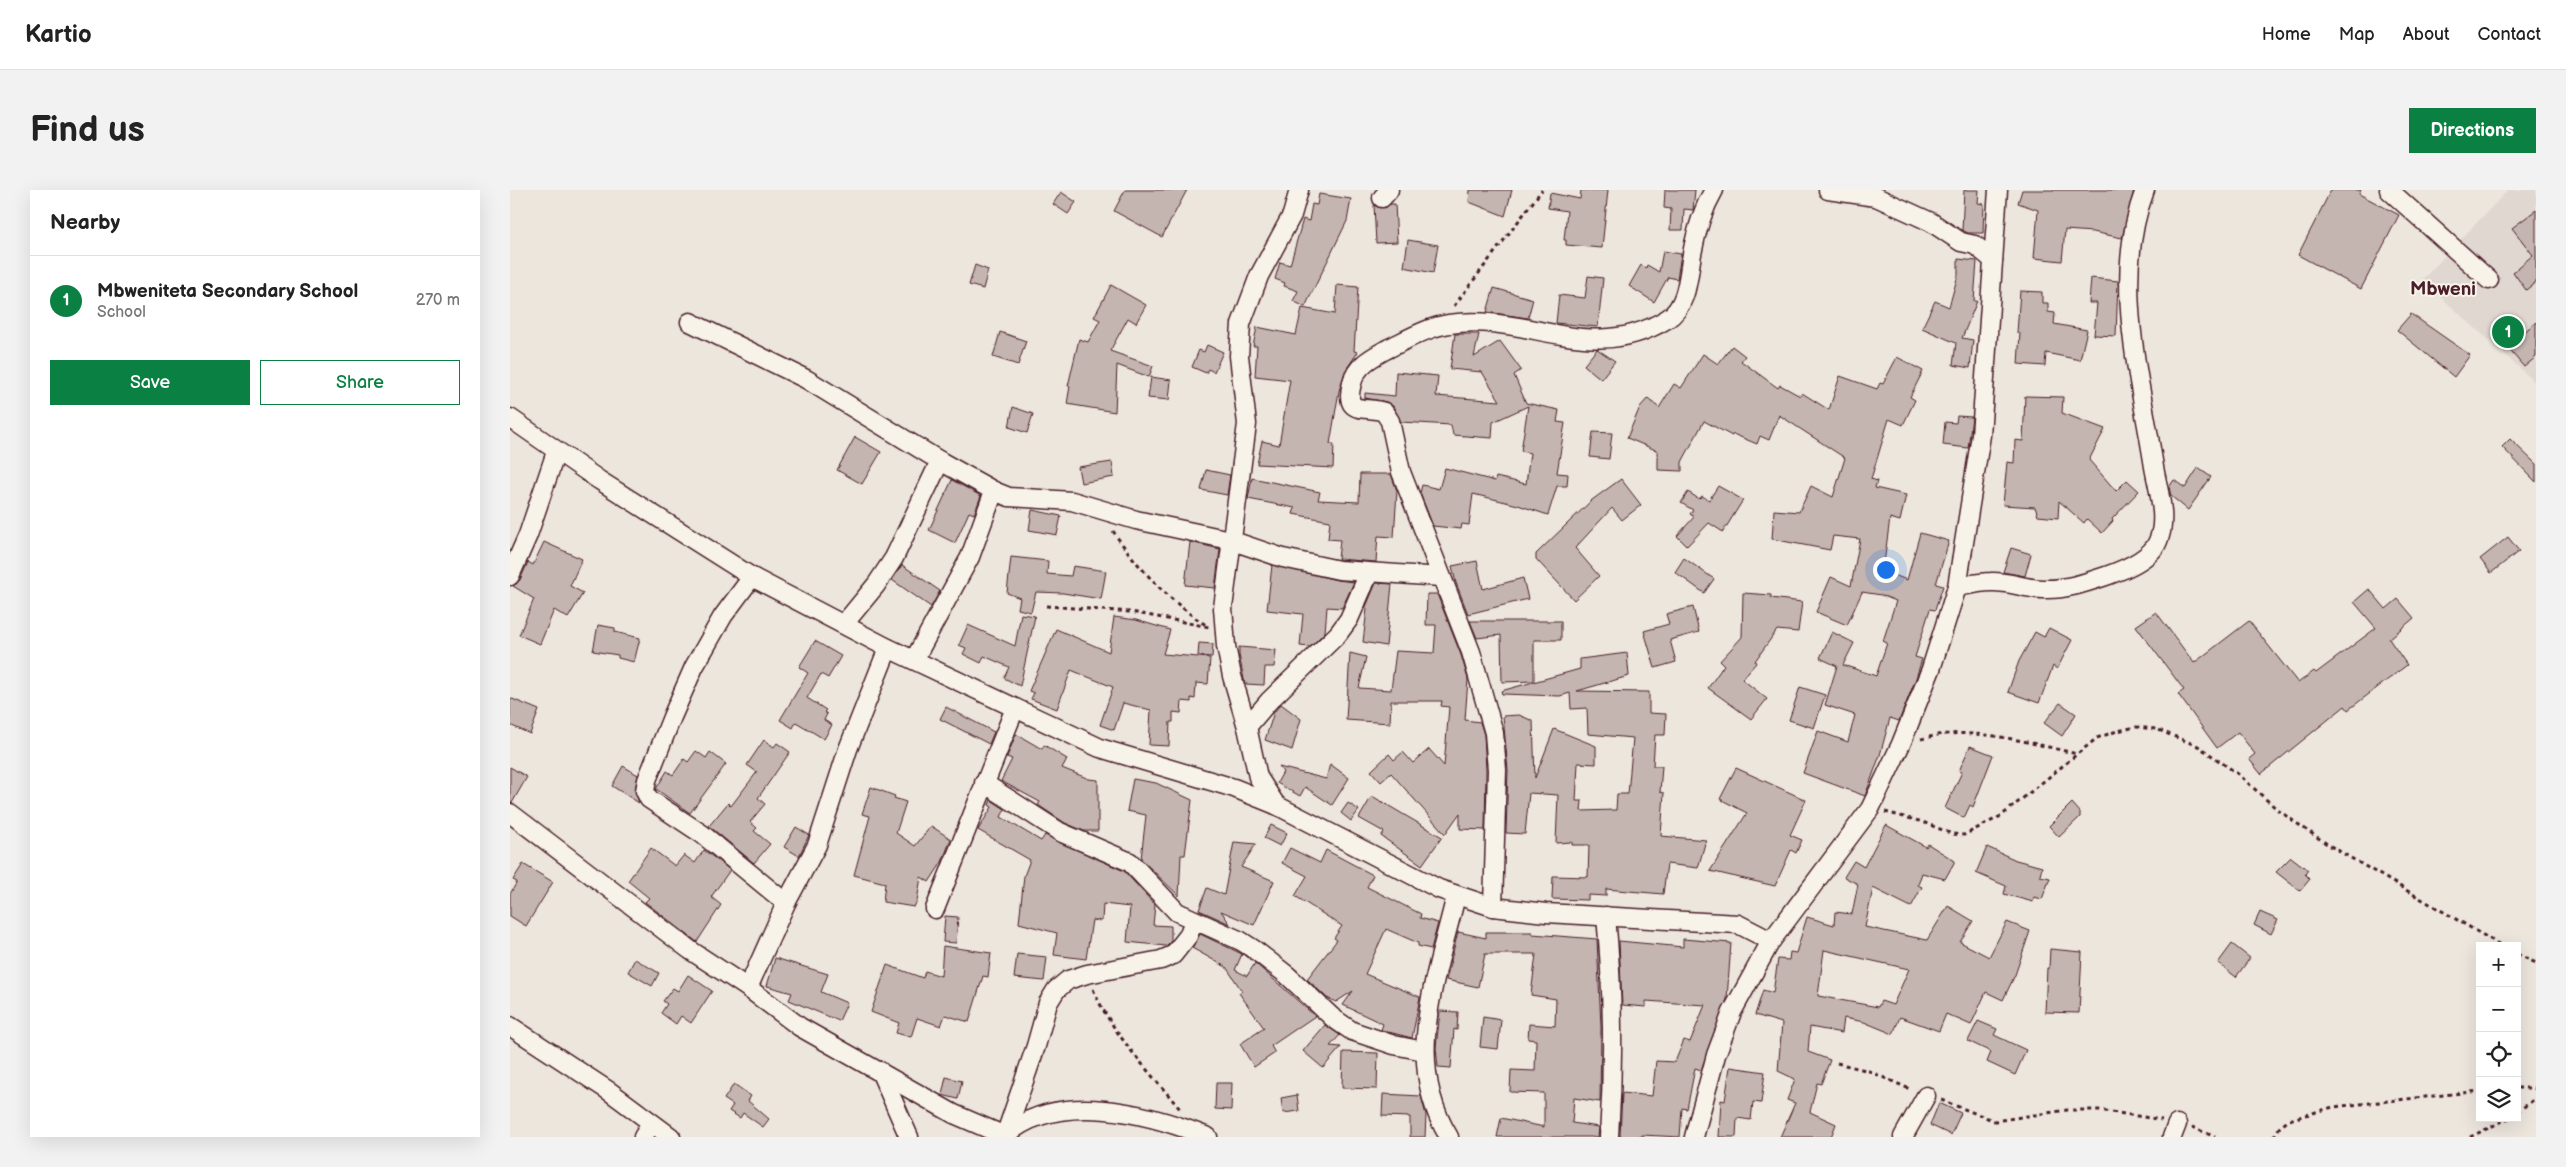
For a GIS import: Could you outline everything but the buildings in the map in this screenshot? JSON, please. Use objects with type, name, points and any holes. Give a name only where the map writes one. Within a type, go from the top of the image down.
[{"type":"street","points":[[1276,805],[1265,792],[1258,777],[1247,727],[1217,629],[1223,608],[1230,540],[1247,424],[1239,356],[1241,324],[1259,276],[1292,215],[1299,190]]},
{"type":"street","points":[[1493,907],[1496,746],[1474,661],[1401,472],[1390,421],[1384,412],[1357,409],[1350,400],[1354,374],[1366,360],[1438,326],[1459,323],[1510,326],[1584,340],[1610,340],[1668,318],[1680,306],[1699,225],[1714,190]]},
{"type":"street","points":[[1828,190],[1876,197],[1931,222],[1961,242],[1975,244],[1993,260]]},
{"type":"street","points":[[1694,1137],[1716,1055],[1732,1012],[1771,941],[1870,809],[1901,744],[1931,669],[1957,587],[1980,435],[1998,190]]},
{"type":"street","points":[[1957,587],[1992,581],[2043,589],[2068,588],[2108,576],[2144,558],[2158,543],[2162,527],[2161,506],[2141,393],[2128,292],[2130,252],[2139,204],[2145,190]]},
{"type":"street","points":[[2389,190],[2489,280]]},
{"type":"street","points":[[690,322],[806,379],[940,460],[994,491],[1009,497],[1072,501],[1136,520],[1230,540],[1260,551],[1312,565],[1369,573],[1442,577]]},
{"type":"street","points":[[510,418],[556,452],[752,577],[888,648],[1100,748],[1234,788],[1276,805],[1456,896],[1493,907],[1738,924],[1771,941]]},
{"type":"street","points":[[510,576],[536,512],[556,452]]},
{"type":"street","points":[[844,624],[876,585],[894,558],[940,460]]},
{"type":"street","points":[[914,660],[970,557],[994,491]]},
{"type":"street","points":[[1247,727],[1269,701],[1338,634],[1349,619],[1369,573]]},
{"type":"street","points":[[752,577],[723,616],[694,667],[665,734],[647,780],[645,791],[650,799],[702,834],[786,903]]},
{"type":"street","points":[[748,988],[786,903],[817,845],[848,749],[888,648]]},
{"type":"street","points":[[935,909],[1015,708]]},
{"type":"street","points":[[984,783],[1060,832],[1130,862],[1161,898],[1176,912],[1194,922],[1241,941],[1255,950],[1287,975],[1333,1018],[1352,1031],[1394,1045],[1424,1051]]},
{"type":"street","points":[[510,813],[682,945],[748,988],[800,1027],[954,1114],[1005,1136]]},
{"type":"street","points":[[1449,1137],[1441,1125],[1433,1103],[1424,1067],[1424,1051],[1428,1013],[1456,896]]},
{"type":"street","points":[[1606,916],[1611,974],[1613,1055],[1609,1137]]},
{"type":"street","points":[[1005,1136],[1036,1046],[1048,1003],[1056,990],[1068,980],[1087,974],[1161,960],[1173,955],[1188,936],[1194,922]]},
{"type":"street","points":[[510,1026],[609,1091],[647,1130],[671,1137]]},
{"type":"street","points":[[880,1072],[909,1137]]},
{"type":"street","points":[[1903,1137],[1926,1096]]},
{"type":"street","points":[[1005,1136],[1032,1117],[1068,1110],[1107,1111],[1153,1118],[1208,1137]]},
{"type":"path","points":[[1438,326],[1542,190]]},
{"type":"path","points":[[1099,509],[1127,552],[1143,570],[1178,603],[1217,629]]},
{"type":"path","points":[[1046,606],[1130,612],[1217,629]]},
{"type":"path","points":[[1870,809],[1923,822],[1952,834],[1964,835],[2001,816],[2097,738],[2136,727],[2156,728],[2198,746],[2238,774],[2279,811],[2327,844],[2495,942]]},
{"type":"path","points":[[1901,744],[1947,734],[2007,739],[2077,754]]},
{"type":"path","points":[[2521,956],[2536,963]]},
{"type":"path","points":[[1087,974],[1107,1016],[1183,1113]]},
{"type":"path","points":[[1837,1063],[1869,1072],[1926,1096],[1995,1120],[2067,1110],[2099,1110],[2142,1116],[2174,1130],[2192,1127],[2214,1137]]},
{"type":"path","points":[[2521,1088],[2536,1088]]},
{"type":"path","points":[[2274,1137],[2279,1128],[2289,1120],[2333,1107],[2476,1091]]},
{"type":"path","points":[[2521,1109],[2536,1098]]},
{"type":"path","points":[[2470,1137],[2501,1122]]},
{"type":"shaded area","points":[[2508,190],[2536,190],[2536,383],[2422,280]]},
{"type":"place","name":"Mbweniteta Secondary School","points":[[2508,332]]},
{"type":"district","name":"Mbweni","points":[[2443,289]]}]
